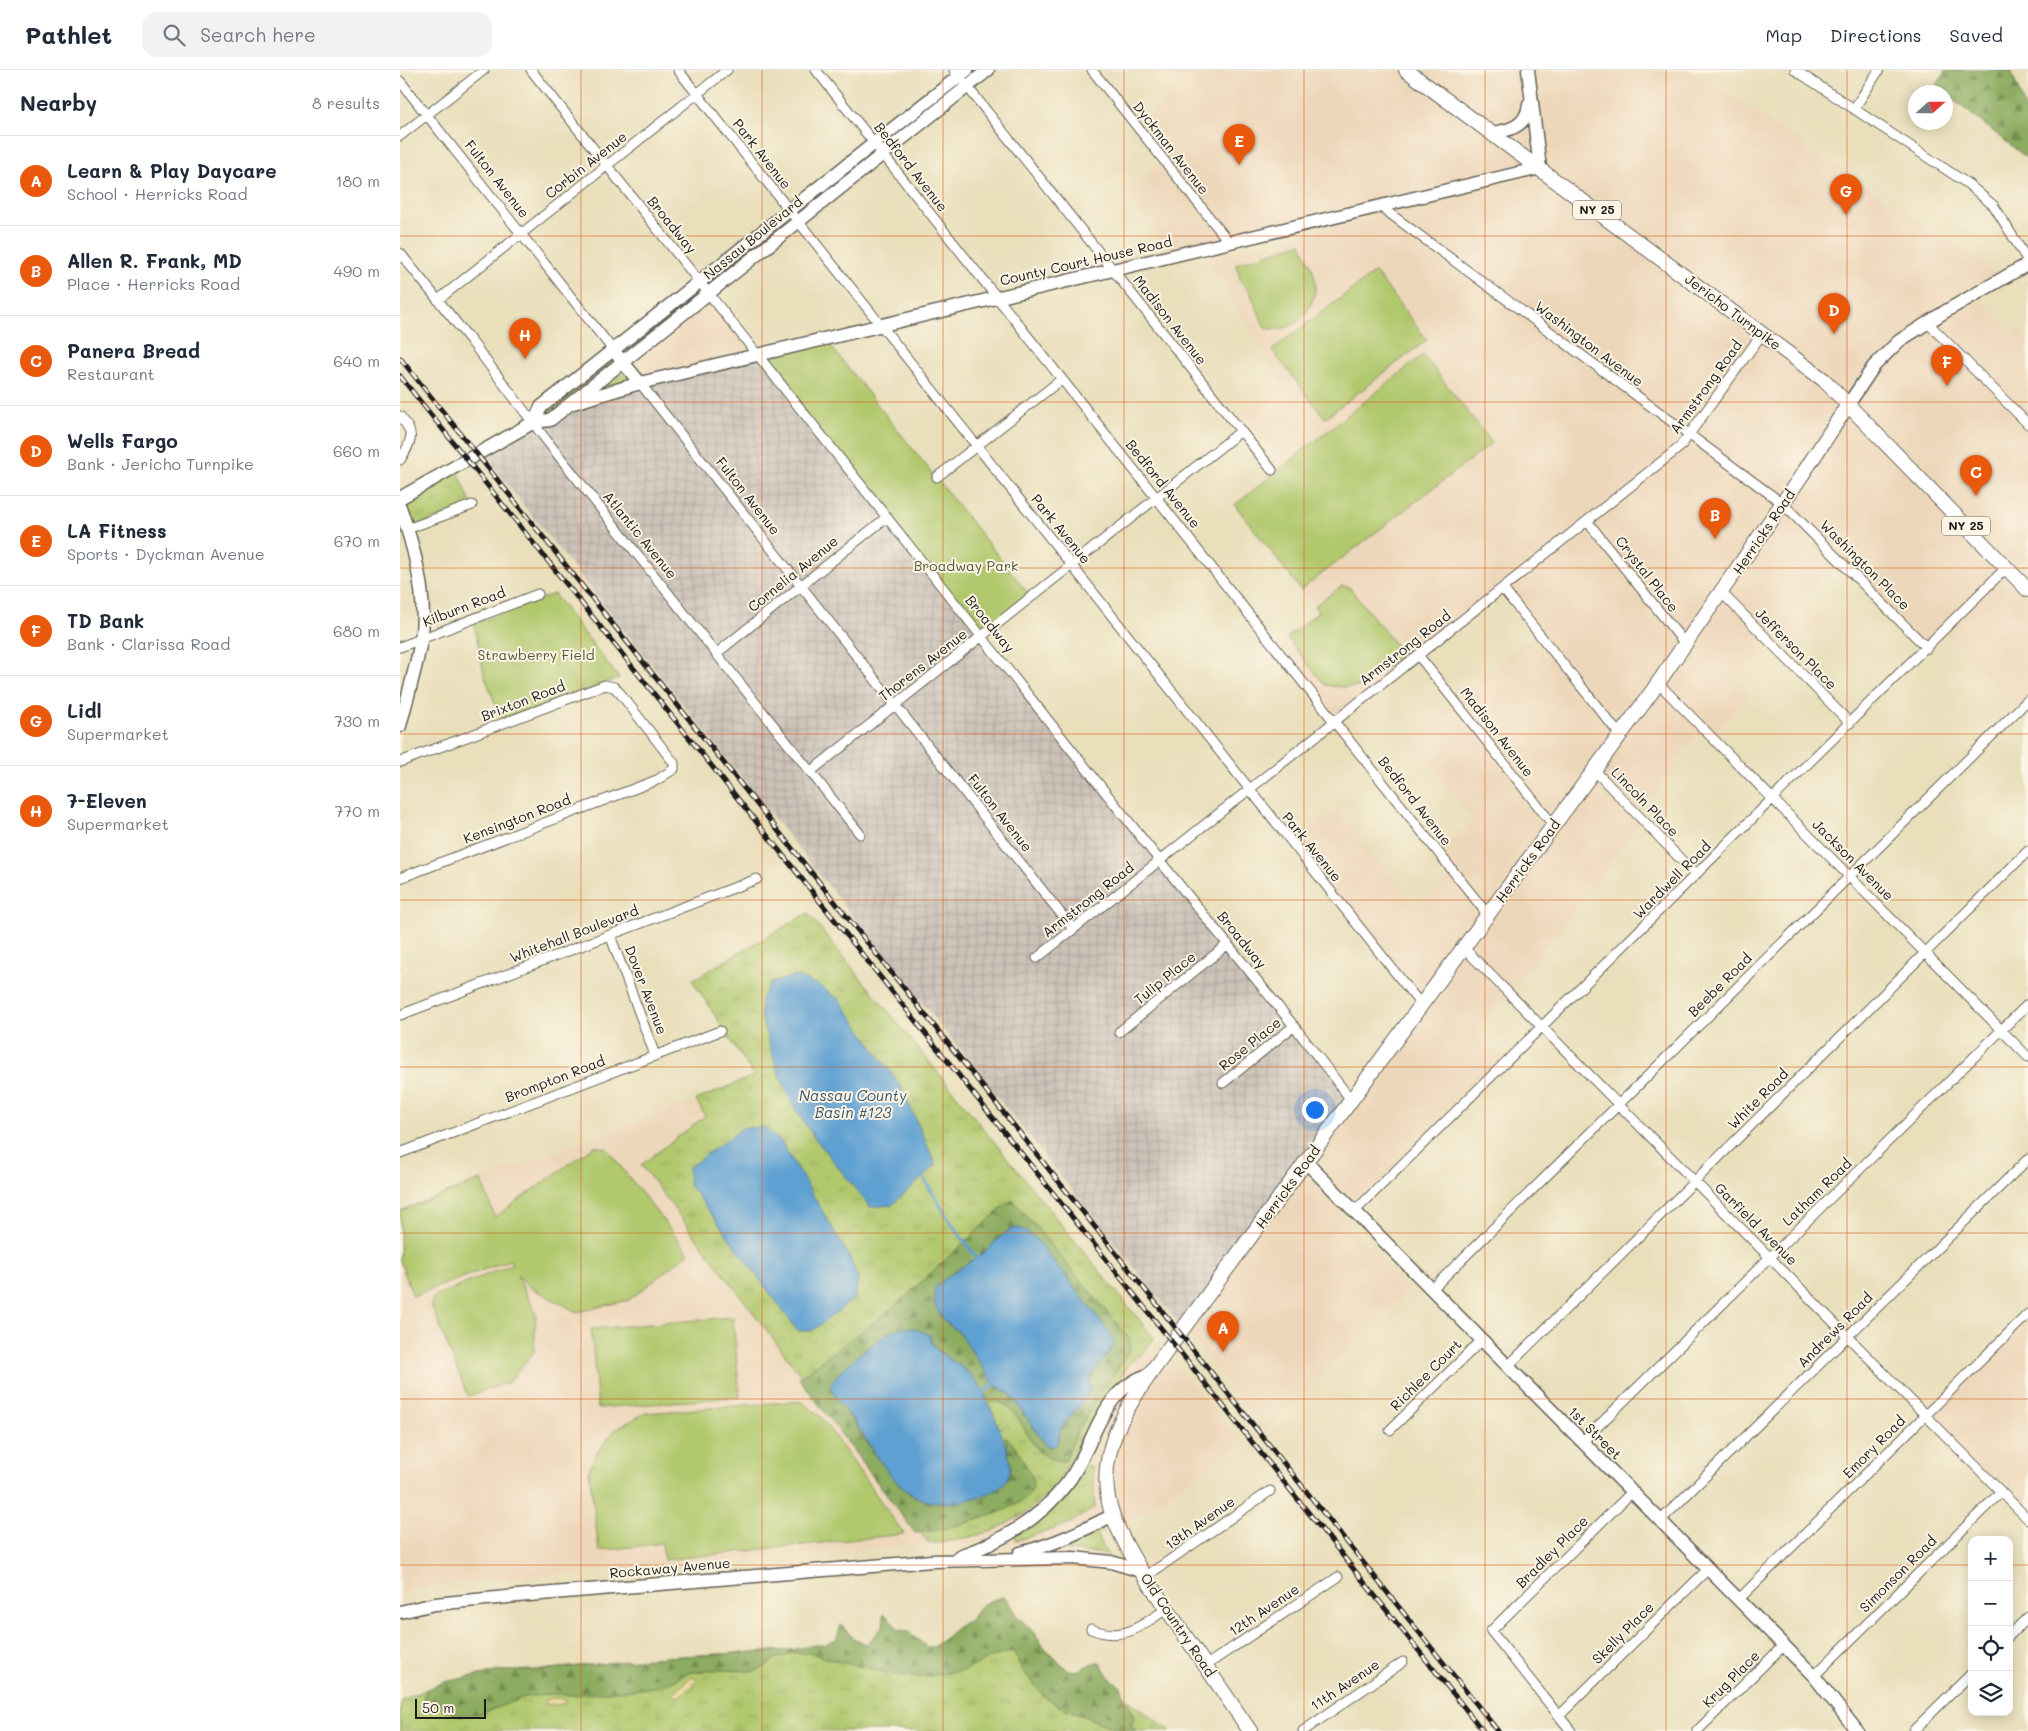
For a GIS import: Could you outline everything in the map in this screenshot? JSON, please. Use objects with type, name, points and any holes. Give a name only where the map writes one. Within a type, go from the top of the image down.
[{"type":"main road","name":"Nassau Boulevard","points":[[400,498],[534,422],[550,420],[988,70]]},
{"type":"main road","name":"Jericho Turnpike","points":[[1406,70],[1824,380],[2028,590]]},
{"type":"main road","name":"Nassau Boulevard","points":[[534,422],[541,407],[874,143],[960,72]]},
{"type":"main road","points":[[1493,133],[1517,126],[1526,116],[1529,103],[1528,74]]},
{"type":"main road","points":[[1528,74],[1540,168]]},
{"type":"main road","name":"County Court House Road","points":[[573,403],[640,383],[1540,168]]},
{"type":"main road","name":"Herricks Road","points":[[1113,1516],[1108,1491],[1108,1454],[1122,1417],[1151,1374],[1686,645],[1884,354],[1927,322],[2027,264]]},
{"type":"main road","name":"Fulton Avenue","points":[[613,350],[640,383]]},
{"type":"main road","points":[[400,507],[419,581],[421,638],[400,726]]},
{"type":"main road","name":"1st Street","points":[[1306,1162],[1814,1676],[1854,1730]]},
{"type":"main road","name":"Rockaway Avenue","points":[[944,1561],[981,1549],[1012,1533],[1036,1515],[1068,1482],[1084,1455],[1106,1407],[1126,1386],[1151,1374]]},
{"type":"main road","name":"Rockaway Avenue","points":[[993,1559],[1041,1548],[1113,1516]]},
{"type":"main road","name":"Old Country Road","points":[[1113,1516],[1129,1551],[1143,1574],[1250,1731]]},
{"type":"main road","name":"Rockaway Avenue","points":[[400,1612],[435,1604],[517,1596],[944,1561],[1073,1558],[1111,1562],[1143,1574]]},
{"type":"street","points":[[400,136],[484,70]]},
{"type":"street","name":"Broadway","points":[[531,70],[1352,1101]]},
{"type":"street","name":"Park Avenue","points":[[678,70],[1422,1006]]},
{"type":"street","name":"Corbin Avenue","points":[[438,300],[727,70]]},
{"type":"street","name":"Bedford Avenue","points":[[816,70],[1488,916]]},
{"type":"street","name":"Dyckman Avenue","points":[[1092,70],[1229,242]]},
{"type":"street","points":[[1796,70],[1987,199],[2002,218],[2027,264]]},
{"type":"street","points":[[1854,109],[1879,70]]},
{"type":"street","name":"Madison Avenue","points":[[960,72],[967,86],[1272,470]]},
{"type":"street","name":"Fulton Avenue","points":[[400,81],[613,350]]},
{"type":"street","name":"Washington Avenue","points":[[1381,206],[1782,503]]},
{"type":"street","name":"Atlantic Avenue","points":[[400,253],[860,834]]},
{"type":"street","points":[[1927,322],[2028,424]]},
{"type":"street","name":"Armstrong Road","points":[[1036,958],[1680,447],[1762,334]]},
{"type":"street","points":[[937,477],[1062,379]]},
{"type":"street","name":"Fulton Avenue","points":[[640,383],[1073,929]]},
{"type":"street","points":[[400,416],[410,430],[411,438],[400,460]]},
{"type":"street","name":"Thorens Avenue","points":[[810,772],[1240,430]]},
{"type":"street","points":[[400,450],[409,445]]},
{"type":"street","name":"Washington Place","points":[[1782,503],[1927,648]]},
{"type":"street","points":[[407,529],[472,505]]},
{"type":"street","name":"Cornelia Avenue","points":[[717,654],[887,517]]},
{"type":"street","name":"Crystal Place","points":[[1587,521],[1686,645]]},
{"type":"street","name":"Wardwell Road","points":[[1355,1211],[2006,568]]},
{"type":"street","points":[[1503,589],[1620,735]]},
{"type":"street","name":"Jefferson Place","points":[[1722,593],[1850,723]]},
{"type":"street","name":"Kilburn Road","points":[[400,646],[538,594]]},
{"type":"street","name":"Madison Avenue","points":[[1418,655],[1554,826]]},
{"type":"street","name":"Jackson Avenue","points":[[1658,683],[2028,1057]]},
{"type":"street","name":"Brixton Road","points":[[400,762],[604,685],[614,687],[674,763],[674,769],[668,774],[643,785]]},
{"type":"street","name":"Beebe Road","points":[[1432,1289],[2028,700]]},
{"type":"street","name":"Lincoln Place","points":[[1594,770],[1696,875]]},
{"type":"street","name":"Kensington Road","points":[[400,878],[643,785]]},
{"type":"street","name":"White Road","points":[[1508,1366],[2028,851]]},
{"type":"street","name":"Whitehall Boulevard","points":[[400,1015],[757,879]]},
{"type":"street","name":"Dover Avenue","points":[[610,935],[655,1055]]},
{"type":"street","name":"Tulip Place","points":[[1119,1032],[1228,944]]},
{"type":"street","name":"Garfield Avenue","points":[[1464,948],[2028,1519]]},
{"type":"street","name":"Latham Road","points":[[1582,1442],[2028,1004]]},
{"type":"street","name":"Rose Place","points":[[1223,1083],[1294,1026]]},
{"type":"street","name":"Brompton Road","points":[[400,1153],[720,1031]]},
{"type":"street","name":"Andrews Road","points":[[1660,1521],[2028,1158]]},
{"type":"street","name":"Emory Road","points":[[1738,1600],[2028,1314]]},
{"type":"street","name":"Richlee Court","points":[[1390,1430],[1482,1340]]},
{"type":"street","name":"13th Avenue","points":[[1143,1574],[1270,1490]]},
{"type":"street","name":"Bradley Place","points":[[1559,1716],[1491,1631],[1632,1492]]},
{"type":"street","name":"Simonson Road","points":[[1814,1676],[2001,1492]]},
{"type":"street","name":"Skelly Place","points":[[1559,1716],[1708,1569]]},
{"type":"street","name":"12th Avenue","points":[[1205,1666],[1338,1577]]},
{"type":"street","points":[[1091,1629],[1103,1634],[1121,1634],[1142,1625],[1166,1609]]},
{"type":"street","points":[[2013,1632],[2028,1617]]},
{"type":"street","name":"Krug Place","points":[[1697,1731],[1783,1646]]},
{"type":"street","name":"11th Avenue","points":[[1302,1731],[1403,1662]]},
{"type":"street","points":[[1913,1731],[1968,1677]]},
{"type":"street","points":[[1559,1716],[1571,1731]]},
{"type":"shaded area","points":[[1166,70],[1691,70],[2004,277],[1976,294],[2013,334],[2018,330],[2028,341],[2028,700],[2018,710],[1944,632],[1927,648],[1841,560],[1801,596],[1825,621],[1787,659],[1771,643],[1734,679],[1750,696],[1711,736],[1704,729],[1673,761],[1678,767],[1636,813],[1641,819],[1592,889],[1476,1031],[1506,1061],[1345,1222],[1409,1289],[1264,1432],[1183,1329],[1422,1006],[1292,843],[1337,810],[1414,907],[1452,876],[1453,871],[1433,853],[1473,821],[1408,738],[1538,632],[1503,588],[1334,720],[1276,646],[1316,611],[1232,504],[1282,464],[1243,414],[1281,383],[1208,257],[1379,214],[1685,438],[1689,435],[1381,207],[1173,254],[1123,191],[1162,161],[1135,127],[1181,89]]},
{"type":"shaded area","points":[[709,293],[759,356],[638,384],[623,362]]},
{"type":"shaded area","points":[[759,356],[1351,1101],[1183,1329],[481,452],[573,403]]},
{"type":"shaded area","points":[[696,1100],[705,1116],[641,1164],[1054,1489],[1087,1428],[1129,1364],[1143,1353],[1154,1338],[1242,1443],[1119,1531],[1112,1515],[1059,1542],[929,1544],[445,1584],[425,1587],[400,1595],[400,1209]]},
{"type":"shaded area","points":[[2028,1314],[2028,1519],[1925,1415]]},
{"type":"green space","points":[[1946,70],[2011,70],[2028,117],[2028,159],[1953,99],[1953,85],[1937,85]]},
{"type":"green space","points":[[870,158],[804,210],[801,207],[860,159]]},
{"type":"green space","points":[[786,225],[720,278],[717,274],[776,226]]},
{"type":"green space","points":[[1301,243],[1314,275],[1315,293],[1312,301],[1297,322],[1281,329],[1265,328],[1250,292],[1241,283],[1236,264]]},
{"type":"green space","points":[[1375,272],[1427,340],[1325,418],[1272,350]]},
{"type":"green space","points":[[696,296],[630,349],[628,345],[686,298]]},
{"type":"green space","name":"Broadway Park","points":[[825,339],[1031,597],[982,636],[759,356]]},
{"type":"green space","points":[[1423,355],[1492,443],[1301,590],[1235,505]]},
{"type":"green space","points":[[610,365],[546,418],[542,413],[600,367]]},
{"type":"green space","points":[[623,365],[637,383],[581,398]]},
{"type":"green space","points":[[456,466],[472,505],[407,529],[400,498]]},
{"type":"green space","points":[[1342,586],[1349,587],[1403,654],[1359,687],[1325,685],[1287,638],[1318,612],[1314,606]]},
{"type":"green space","name":"Strawberry Field","points":[[554,594],[619,678],[502,722],[484,674],[474,624]]},
{"type":"green space","name":"Nassau County Basin #123","points":[[808,913],[1154,1338],[1143,1353],[1129,1364],[1087,1428],[1054,1489],[1024,1514],[993,1531],[958,1540],[929,1544],[641,1165],[705,1116],[696,1100],[754,1076],[692,980]]},
{"type":"green space","points":[[594,1146],[606,1148],[689,1253],[629,1300],[577,1312],[531,1288],[517,1275],[536,1314],[534,1352],[509,1382],[468,1396],[431,1305],[434,1297],[512,1264],[510,1260],[413,1296],[400,1261],[400,1211],[481,1180],[495,1217]]},
{"type":"green space","points":[[1013,1200],[1130,1339],[1131,1348],[1078,1430],[1065,1461],[1051,1459],[1040,1452],[1014,1413],[1000,1402],[991,1402],[971,1377],[930,1341],[834,1395],[890,1474],[913,1497],[1008,1478],[1011,1467],[1005,1436],[1019,1452],[1033,1482],[1032,1489],[1026,1497],[998,1513],[980,1519],[942,1529],[915,1533],[799,1378],[896,1305],[1005,1205]],"holes":[[[1014,1228],[1022,1229],[1036,1239],[1110,1333],[1114,1343],[1089,1379],[1091,1387],[1082,1403],[1060,1429],[1057,1444],[1046,1445],[1011,1395],[994,1384],[958,1331],[934,1289],[951,1274],[986,1252],[1009,1231]]]},
{"type":"green space","points":[[733,1317],[740,1397],[598,1408],[591,1329]]},
{"type":"green space","points":[[801,1401],[821,1417],[904,1534],[664,1560],[662,1543],[599,1551],[589,1470],[597,1452],[616,1429],[645,1413]]},
{"type":"green space","points":[[1087,1465],[1092,1467],[1095,1508],[1068,1524],[1016,1541],[1014,1535],[1044,1517],[1070,1491]]},
{"type":"green space","points":[[1099,1529],[1102,1531],[1097,1534],[1108,1556],[1097,1553],[1068,1551],[1067,1545]]},
{"type":"green space","points":[[1005,1597],[1017,1616],[1035,1633],[1046,1651],[1068,1670],[1077,1671],[1095,1662],[1100,1662],[1108,1676],[1121,1687],[1127,1703],[1134,1714],[1131,1726],[1137,1731],[1120,1731],[1059,1706],[1044,1696],[1023,1671],[1013,1651],[992,1657],[966,1670],[921,1677],[896,1675],[811,1653],[793,1653],[775,1659],[763,1668],[753,1671],[712,1670],[687,1673],[678,1679],[659,1686],[641,1689],[525,1697],[483,1713],[461,1716],[423,1698],[427,1689],[445,1682],[500,1671],[542,1670],[665,1657],[792,1650],[823,1645],[836,1640],[841,1625],[853,1638],[867,1644],[883,1626],[884,1613],[898,1629],[908,1632],[927,1647],[934,1647],[960,1625],[971,1620],[980,1606]]},
{"type":"green space","points":[[1032,1638],[1074,1675],[1097,1678],[1171,1731],[400,1731],[401,1700],[445,1682],[500,1671],[542,1670],[665,1657],[886,1645],[928,1658]]},
{"type":"sand","points":[[691,1677],[696,1679],[695,1684],[681,1695],[675,1697],[674,1693]]},
{"type":"sand","points":[[553,1698],[564,1699],[566,1703],[556,1705],[545,1704],[546,1700]]},
{"type":"water","name":"Nassau County Basin #123","points":[[795,976],[818,985],[840,1000],[902,1088],[936,1165],[892,1205],[870,1207],[814,1137],[792,1104],[776,1066],[761,1017],[761,999],[771,983]]},
{"type":"water","points":[[764,1127],[782,1143],[849,1256],[858,1279],[855,1298],[812,1331],[798,1331],[689,1184],[688,1168],[743,1128]]},
{"type":"water","points":[[1014,1228],[1022,1229],[1036,1239],[1110,1333],[1114,1343],[1109,1353],[1089,1378],[1091,1387],[1085,1398],[1062,1426],[1057,1444],[1051,1447],[1046,1445],[1011,1395],[994,1384],[958,1331],[944,1321],[935,1305],[934,1289],[940,1283],[986,1252],[1004,1233]]},
{"type":"water","points":[[913,1328],[930,1335],[933,1345],[969,1373],[981,1388],[1010,1459],[1011,1466],[1008,1477],[998,1489],[974,1498],[952,1502],[933,1502],[918,1497],[904,1489],[882,1463],[833,1392],[830,1386],[833,1380],[860,1354],[890,1332],[897,1329]]},
{"type":"waterway","points":[[923,1177],[949,1220],[978,1260]]},
{"type":"waterway","points":[[983,1393],[995,1383]]},
{"type":"railway","points":[[400,358],[1498,1731]]},
{"type":"railway","points":[[400,376],[1483,1731]]},
{"type":"place","name":"LA Fitness","points":[[1239,165]]},
{"type":"place","name":"Lidl","points":[[1846,215]]},
{"type":"place","name":"Wells Fargo","points":[[1834,334]]},
{"type":"place","name":"7-Eleven","points":[[525,359]]},
{"type":"place","name":"TD Bank","points":[[1947,386]]},
{"type":"place","name":"Panera Bread","points":[[1976,496]]},
{"type":"place","name":"Allen R. Frank, MD","points":[[1715,539]]},
{"type":"place","name":"Learn & Play Daycare","points":[[1223,1352]]}]
